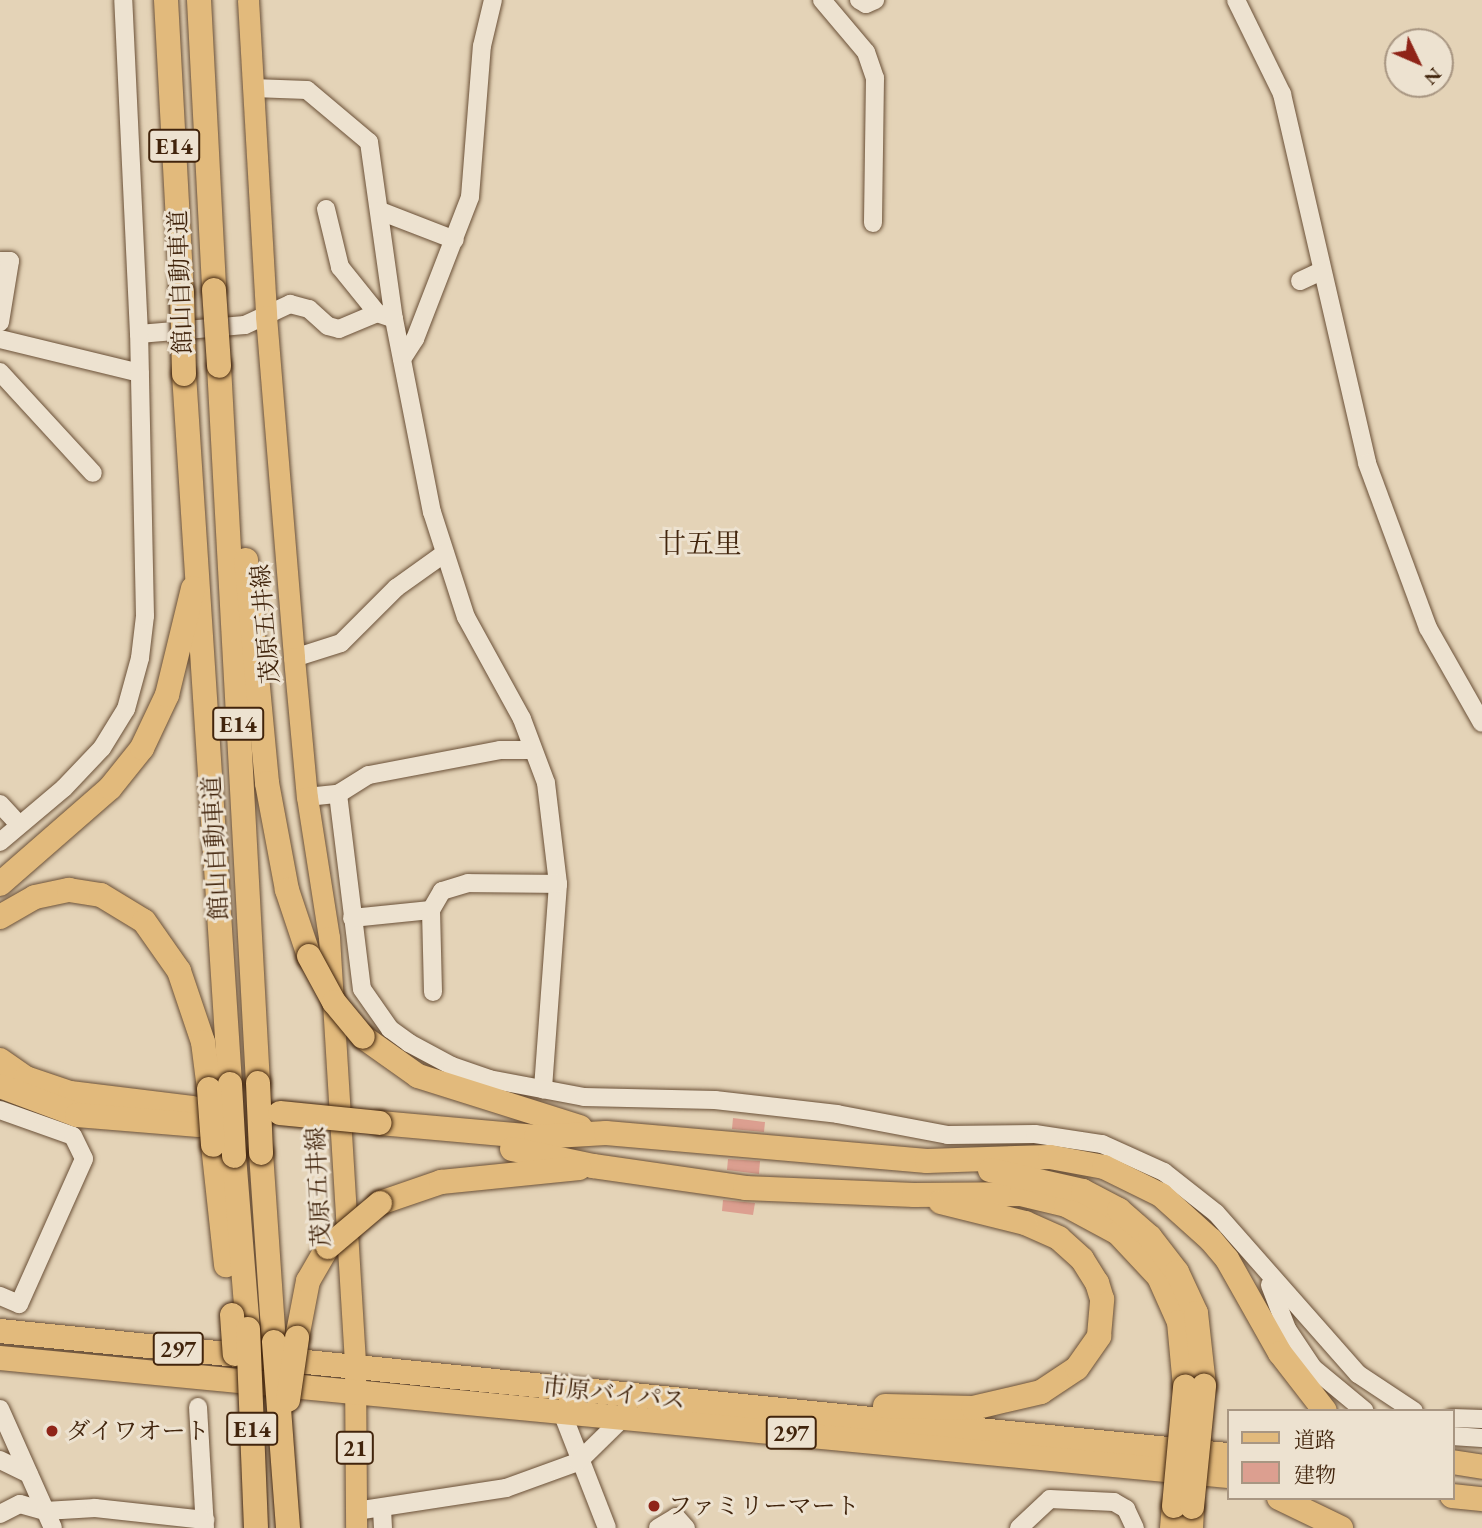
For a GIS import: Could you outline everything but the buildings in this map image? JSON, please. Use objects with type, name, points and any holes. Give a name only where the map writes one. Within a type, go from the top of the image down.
[{"type":"highway","name":"館山自動車道","points":[[166,0],[184,374],[199,573],[220,1086],[210,1134],[240,1322],[256,1528]]},
{"type":"highway","name":"館山自動車道","points":[[200,0],[261,1153],[286,1340],[279,1421],[288,1528]]},
{"type":"highway","points":[[219,366],[232,422],[267,783],[287,890],[309,956],[334,1002],[363,1037],[403,1068],[450,1089],[607,1133]]},
{"type":"highway","points":[[0,884],[110,788],[142,748],[167,695],[188,600],[199,573]]},
{"type":"highway","points":[[0,917],[35,897],[69,890],[101,895],[144,921],[178,971],[220,1086]]},
{"type":"highway","points":[[0,1060],[26,1078],[69,1094],[210,1134]]},
{"type":"highway","points":[[0,1086],[77,1115],[210,1134]]},
{"type":"highway","points":[[281,1122],[379,1130],[536,1136],[607,1133],[927,1161],[1058,1183],[1102,1199],[1133,1220],[1166,1256],[1188,1291],[1200,1335],[1182,1517]]},
{"type":"highway","points":[[379,1130],[537,1151],[593,1166],[745,1188],[914,1195],[1021,1194],[1066,1205],[1102,1221],[1133,1245],[1169,1294],[1195,1387]]},
{"type":"highway","points":[[927,1161],[1079,1161],[1124,1174],[1152,1189],[1196,1224],[1227,1259],[1280,1353],[1323,1409]]},
{"type":"highway","points":[[286,1340],[308,1281],[328,1247],[380,1203],[441,1182],[593,1166]]},
{"type":"highway","points":[[779,1409],[823,1404],[973,1408],[1008,1403],[1059,1382],[1090,1354],[1099,1336],[1102,1299],[1088,1267],[1073,1250],[1059,1238],[1025,1223],[914,1195]]},
{"type":"highway","name":"市原バイパス","points":[[0,1331],[1226,1455]]},
{"type":"highway","name":"市原バイパス","points":[[0,1358],[563,1415],[623,1418],[1226,1476]]},
{"type":"highway","points":[[1454,1462],[1482,1467]]},
{"type":"highway","points":[[1202,1474],[1226,1484]]},
{"type":"highway","points":[[1454,1476],[1482,1479]]},
{"type":"highway","points":[[1454,1496],[1482,1499]]},
{"type":"highway","points":[[1283,1500],[1341,1528]]},
{"type":"main road","name":"茂原五井線","points":[[248,0],[265,316],[294,658],[307,797],[330,937],[355,1367]]},
{"type":"main road","name":"21","points":[[355,1367],[356,1520]]},
{"type":"street","points":[[0,842],[18,823],[64,788],[102,748],[126,709],[140,658],[145,615],[139,334],[123,0]]},
{"type":"street","points":[[402,359],[415,339],[470,197],[482,46],[493,0]]},
{"type":"street","points":[[822,0],[866,52],[875,78],[873,223]]},
{"type":"street","points":[[859,0],[866,4],[875,0]]},
{"type":"street","points":[[1236,0],[1282,94],[1321,271],[1380,500],[1428,628],[1482,723]]},
{"type":"street","points":[[253,88],[307,90],[369,142],[380,211],[385,316],[402,359],[430,502],[466,617],[522,719],[546,783],[558,884],[543,1089]]},
{"type":"street","points":[[326,209],[340,267],[385,316]]},
{"type":"street","points":[[380,211],[454,240]]},
{"type":"street","points":[[0,261],[10,261],[0,322]]},
{"type":"street","points":[[1300,281],[1321,271]]},
{"type":"street","points":[[139,334],[245,325],[298,305],[339,329],[385,316]]},
{"type":"street","points":[[0,339],[140,373]]},
{"type":"street","points":[[0,373],[93,474]]},
{"type":"street","points":[[294,658],[341,643],[396,588],[445,553]]},
{"type":"street","points":[[307,797],[338,794],[369,775],[500,750],[533,750]]},
{"type":"street","points":[[338,794],[362,989],[390,1029],[452,1066],[584,1097],[715,1100],[837,1114],[948,1136],[1035,1134],[1102,1144],[1164,1172],[1205,1205],[1358,1374],[1411,1409]]},
{"type":"street","points":[[0,804],[18,823]]},
{"type":"street","points":[[433,992],[431,910],[442,891],[468,883],[558,884]]},
{"type":"street","points":[[352,918],[431,910]]},
{"type":"street","points":[[0,1110],[73,1136],[84,1159],[19,1304],[0,1296]]},
{"type":"street","points":[[1267,1275],[1287,1329],[1313,1368],[1363,1409]]},
{"type":"street","points":[[0,1514],[20,1504],[49,1520],[95,1508],[205,1524],[198,1407]]},
{"type":"street","points":[[0,1409],[49,1520]]},
{"type":"street","points":[[563,1415],[578,1462],[607,1528]]},
{"type":"street","points":[[356,1520],[382,1509],[506,1488],[578,1462],[623,1418]]},
{"type":"street","points":[[1454,1418],[1482,1419]]},
{"type":"street","points":[[1454,1436],[1482,1438]]},
{"type":"street","points":[[0,1460],[29,1474]]},
{"type":"street","points":[[1019,1528],[1050,1499],[1114,1502],[1126,1509],[1135,1528]]},
{"type":"street","points":[[382,1509],[383,1528]]},
{"type":"street","points":[[658,1528],[676,1517],[686,1528]]},
{"type":"tunnel","points":[[212,1126],[281,1130]]},
{"type":"place","name":"ダイワオート","points":[[52,1431]]},
{"type":"place","name":"ファミリーマート","points":[[654,1506]]},
{"type":"district","name":"廿五里","points":[[700,543]]}]
